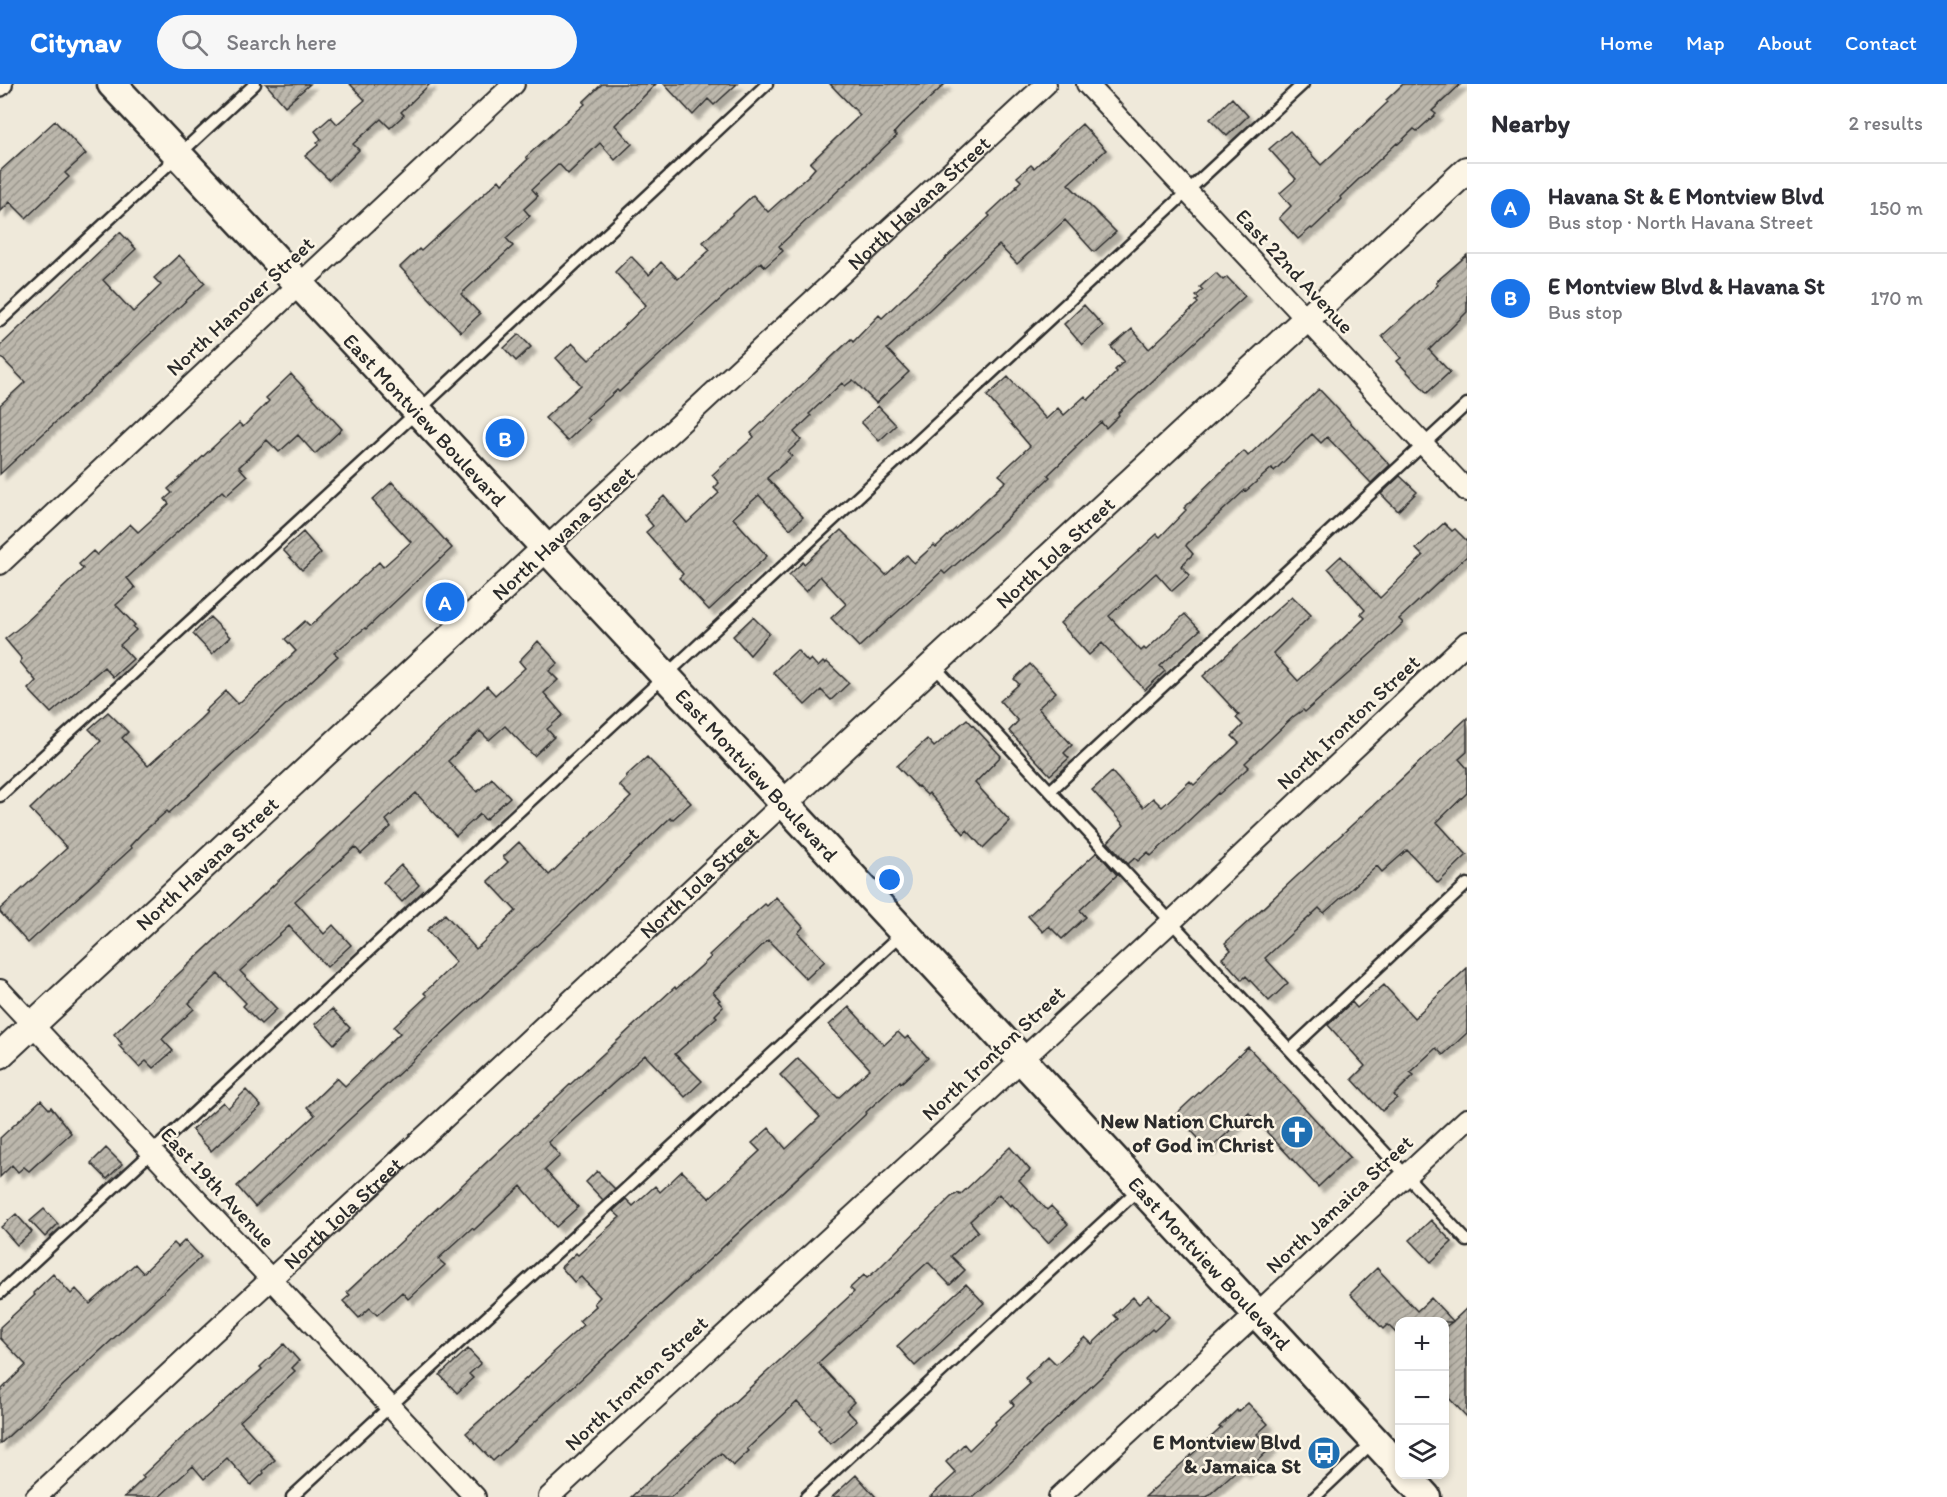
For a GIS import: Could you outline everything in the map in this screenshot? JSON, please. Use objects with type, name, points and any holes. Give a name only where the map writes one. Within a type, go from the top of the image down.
[{"type":"main road","name":"East Montview Boulevard","points":[[112,84],[784,803],[1395,1463]]},
{"type":"main road","points":[[1410,1479],[1426,1497]]},
{"type":"street","name":"North Hanover Street","points":[[0,564],[514,84]]},
{"type":"street","name":"North Havana Street","points":[[0,1055],[1046,84]]},
{"type":"street","name":"East 22nd Avenue","points":[[1087,84],[1467,491]]},
{"type":"street","name":"North Iola Street","points":[[36,1497],[1467,170]]},
{"type":"street","name":"North Ironton Street","points":[[549,1497],[1171,922],[1467,642]]},
{"type":"street","name":"East 19th Avenue","points":[[0,990],[475,1497]]},
{"type":"street","name":"North Jamaica Street","points":[[1059,1497],[1467,1119]]},
{"type":"lane","points":[[0,321],[255,84]]},
{"type":"lane","points":[[0,796],[418,411],[767,84]]},
{"type":"lane","points":[[0,1293],[1303,84]]},
{"type":"lane","points":[[1050,791],[1467,404]]},
{"type":"lane","points":[[933,665],[1467,1241]]},
{"type":"lane","points":[[1290,1050],[1467,884]]},
{"type":"lane","points":[[292,1497],[903,932]]},
{"type":"lane","points":[[806,1497],[1140,1188]]},
{"type":"lane","points":[[1315,1497],[1375,1441]]},
{"type":"building","points":[[266,84],[310,84],[285,106]]},
{"type":"building","points":[[350,84],[430,84],[401,112],[404,115],[390,128],[381,119],[353,144],[359,150],[329,180],[305,156],[318,145],[321,139],[315,131],[331,117],[337,124],[365,100]]},
{"type":"building","points":[[602,84],[656,84],[615,125],[632,144],[615,160],[600,143],[568,174],[559,164],[532,189],[538,196],[524,209],[530,216],[506,238],[513,246],[461,294],[480,314],[461,332],[400,267],[419,249],[421,251],[499,180],[502,184],[528,159],[526,157],[585,104],[583,102]]},
{"type":"building","points":[[664,84],[737,84],[714,105],[708,99],[693,115]]},
{"type":"building","points":[[830,84],[945,84],[902,124],[894,133],[897,136],[779,246],[783,251],[765,267],[761,262],[619,392],[617,390],[586,418],[589,420],[567,441],[545,418],[581,385],[556,358],[572,343],[589,360],[646,305],[615,272],[631,256],[649,275],[661,262],[678,279],[710,250],[703,242],[753,195],[768,212],[809,175],[815,168],[810,163],[860,115]]},
{"type":"building","points":[[1403,84],[1461,84],[1432,111],[1436,114],[1417,131],[1414,129],[1397,143],[1340,197],[1341,199],[1330,212],[1298,239],[1279,218],[1291,206],[1280,193],[1296,179],[1269,149],[1290,131],[1321,165],[1388,102],[1386,100]]},
{"type":"building","points":[[1232,98],[1248,116],[1227,136],[1210,119]]},
{"type":"building","points":[[55,121],[86,154],[65,173],[69,177],[26,218],[10,202],[0,212],[0,171]]},
{"type":"building","points":[[1082,124],[1106,150],[1068,184],[1116,232],[1094,252],[1065,220],[1017,264],[999,245],[887,349],[909,372],[876,403],[853,380],[845,386],[842,383],[809,414],[811,416],[794,432],[801,440],[788,452],[792,456],[767,478],[803,517],[790,529],[759,495],[733,518],[767,556],[709,610],[679,578],[683,574],[646,532],[653,526],[644,515],[664,496],[687,523],[719,493],[714,488],[719,483],[712,475],[754,437],[751,433],[851,339],[853,342],[879,315],[882,318],[990,216],[988,214],[1017,187],[1021,181],[1017,177],[1031,165],[1034,168]]},
{"type":"building","points":[[120,232],[136,249],[103,280],[133,312],[161,285],[154,278],[179,255],[205,283],[0,474],[0,405],[25,382],[0,356],[0,346]]},
{"type":"building","points":[[1467,255],[1467,312],[1429,350],[1450,372],[1427,393],[1397,361],[1401,358],[1382,336],[1438,285],[1436,282]]},
{"type":"building","points":[[1216,273],[1223,280],[1227,277],[1245,296],[1118,413],[1119,415],[1106,428],[1101,422],[1048,475],[1050,477],[996,529],[945,574],[942,571],[859,647],[831,618],[846,604],[820,576],[806,592],[789,575],[841,530],[886,575],[907,555],[914,563],[934,545],[936,547],[1006,481],[999,475],[1030,446],[987,396],[1008,377],[1046,419],[1058,408],[1064,415],[1085,396],[1088,400],[1117,372],[1115,370],[1124,361],[1111,347],[1132,329],[1149,349],[1198,303],[1196,301],[1199,299],[1196,296],[1203,290],[1200,287]]},
{"type":"building","points":[[1084,305],[1103,326],[1082,345],[1064,324]]},
{"type":"building","points":[[519,334],[531,347],[516,361],[504,348]]},
{"type":"building","points":[[291,374],[342,429],[315,454],[298,435],[279,452],[267,440],[239,467],[247,476],[226,495],[222,491],[127,578],[135,588],[116,605],[135,625],[133,627],[136,630],[120,645],[133,659],[113,677],[104,667],[51,713],[28,689],[36,681],[20,662],[22,659],[5,639],[83,569],[79,564],[93,551],[97,555],[130,524],[138,532],[169,504],[165,499],[172,493],[168,489],[239,423],[243,427],[269,401],[266,398]]},
{"type":"building","points":[[1319,389],[1390,465],[1371,483],[1327,437],[1321,443],[1312,434],[1274,471],[1272,468],[1245,490],[1187,544],[1186,546],[1193,554],[1181,566],[1190,575],[1172,591],[1156,573],[1109,616],[1141,651],[1144,648],[1146,650],[1185,614],[1200,630],[1160,666],[1165,671],[1145,690],[1102,643],[1089,655],[1060,623],[1157,534],[1160,537],[1186,510],[1184,508],[1244,451],[1248,456]]},
{"type":"building","points":[[878,406],[896,425],[879,441],[861,422]]},
{"type":"building","points":[[1400,476],[1417,492],[1398,511],[1381,494]]},
{"type":"building","points":[[392,482],[452,548],[366,629],[334,653],[338,656],[169,813],[167,811],[141,834],[130,846],[132,848],[28,943],[0,912],[0,909],[67,848],[30,809],[101,741],[89,729],[108,712],[128,732],[122,738],[148,766],[200,719],[226,691],[238,704],[296,651],[285,639],[305,621],[310,626],[379,562],[383,567],[411,542],[372,500]]},
{"type":"building","points":[[1444,523],[1452,531],[1455,529],[1467,541],[1467,556],[1399,619],[1403,623],[1374,651],[1305,712],[1303,710],[1293,717],[1245,763],[1249,767],[1151,856],[1148,852],[1138,861],[1135,858],[1128,864],[1108,842],[1124,825],[1092,790],[1112,772],[1143,807],[1153,798],[1162,807],[1190,781],[1194,785],[1239,743],[1232,736],[1243,725],[1236,718],[1239,715],[1203,676],[1292,596],[1311,615],[1273,653],[1298,681],[1365,618],[1361,614],[1365,610],[1328,568],[1341,556],[1380,598],[1423,556],[1416,549]]},
{"type":"building","points":[[303,532],[321,553],[302,570],[283,550]]},
{"type":"building","points":[[210,617],[230,637],[212,654],[193,634]]},
{"type":"building","points":[[753,617],[769,633],[750,655],[733,636]]},
{"type":"building","points":[[538,641],[558,663],[549,671],[558,680],[544,693],[563,715],[547,729],[554,737],[534,756],[505,726],[489,740],[480,731],[448,761],[477,792],[492,778],[510,797],[485,820],[480,814],[456,836],[416,793],[386,820],[391,827],[361,854],[355,847],[295,901],[324,934],[333,925],[351,945],[327,967],[289,926],[240,971],[277,1009],[261,1024],[243,1006],[246,1003],[218,974],[189,1003],[194,1009],[162,1039],[173,1051],[153,1068],[146,1061],[139,1067],[119,1046],[122,1044],[114,1034],[487,686],[495,695],[525,668],[519,661]]},
{"type":"building","points":[[797,650],[808,662],[811,659],[818,667],[823,662],[825,664],[827,662],[849,683],[831,700],[821,690],[805,705],[773,672]]},
{"type":"building","points":[[1030,664],[1056,692],[1038,708],[1072,745],[1064,753],[1069,758],[1050,775],[1009,731],[1018,721],[1000,701],[1019,684],[1014,679]]},
{"type":"building","points":[[1467,718],[1467,752],[1459,759],[1467,768],[1467,793],[1437,822],[1467,855],[1438,883],[1407,850],[1382,872],[1377,866],[1324,913],[1319,908],[1265,958],[1288,983],[1269,1001],[1246,976],[1242,980],[1222,958],[1231,950],[1225,943]]},
{"type":"building","points":[[967,719],[1001,756],[975,783],[1010,821],[983,848],[967,830],[964,834],[929,793],[927,795],[917,787],[897,766],[927,739],[934,747]]},
{"type":"building","points":[[647,757],[691,803],[672,820],[670,818],[575,910],[255,1207],[237,1186],[315,1115],[307,1107],[337,1078],[345,1086],[400,1033],[394,1027],[427,996],[424,993],[456,962],[427,930],[445,914],[476,949],[516,911],[488,881],[508,862],[503,857],[519,842],[549,875],[631,797],[619,785]]},
{"type":"building","points":[[1097,852],[1117,875],[1080,910],[1086,917],[1062,939],[1049,926],[1043,932],[1028,916]]},
{"type":"building","points":[[401,865],[419,885],[402,902],[383,882]]},
{"type":"building","points":[[776,897],[803,927],[798,933],[825,961],[806,979],[768,940],[713,992],[723,1007],[715,1015],[717,1017],[675,1054],[702,1081],[685,1097],[645,1055],[548,1142],[560,1156],[545,1170],[578,1207],[556,1227],[521,1186],[474,1230],[472,1228],[438,1259],[445,1265],[408,1299],[402,1292],[377,1315],[370,1308],[359,1318],[343,1301],[350,1295],[347,1292],[675,987],[676,989],[711,957],[709,955],[751,916]]},
{"type":"building","points":[[1467,968],[1467,1033],[1443,1055],[1436,1048],[1410,1072],[1414,1075],[1394,1095],[1397,1098],[1382,1111],[1352,1079],[1365,1066],[1328,1025],[1352,1002],[1357,1008],[1384,985],[1414,1018]]},
{"type":"building","points":[[849,1007],[884,1045],[898,1032],[905,1039],[908,1036],[928,1058],[866,1112],[493,1461],[466,1433],[583,1325],[579,1321],[596,1306],[594,1303],[600,1297],[581,1277],[574,1282],[561,1267],[576,1253],[578,1255],[620,1217],[613,1211],[626,1199],[633,1206],[655,1186],[660,1192],[682,1171],[709,1198],[760,1151],[752,1143],[769,1128],[786,1149],[820,1117],[780,1075],[798,1058],[838,1098],[870,1069],[829,1025]]},
{"type":"building","points":[[332,1009],[350,1028],[334,1044],[315,1024]]},
{"type":"building","name":"New Nation Church of God in Christ","points":[[1248,1047],[1350,1157],[1318,1187],[1249,1113],[1209,1150],[1176,1114]]},
{"type":"building","points":[[246,1090],[261,1106],[211,1151],[192,1130],[223,1102],[228,1108]]},
{"type":"building","points":[[41,1100],[49,1109],[51,1107],[71,1133],[29,1171],[24,1167],[18,1172],[12,1165],[0,1177],[0,1138]]},
{"type":"building","points":[[1010,1147],[1030,1170],[1019,1180],[1047,1210],[1051,1206],[1068,1224],[1048,1243],[1012,1204],[1010,1206],[999,1194],[970,1221],[978,1231],[951,1256],[965,1270],[950,1285],[928,1262],[818,1363],[854,1402],[846,1410],[857,1421],[830,1444],[818,1430],[821,1427],[797,1402],[747,1449],[749,1451],[733,1466],[721,1453],[671,1497],[631,1497],[854,1292],[850,1288],[864,1275],[867,1278],[877,1270],[951,1197],[958,1193],[960,1195]]},
{"type":"building","points":[[106,1148],[122,1164],[107,1179],[91,1163]]},
{"type":"building","points":[[597,1171],[615,1189],[603,1200],[586,1182]]},
{"type":"building","points":[[44,1209],[58,1224],[45,1237],[30,1221]]},
{"type":"building","points":[[16,1214],[32,1232],[17,1245],[1,1227]]},
{"type":"building","points":[[1431,1220],[1452,1242],[1431,1262],[1410,1240]]},
{"type":"building","points":[[185,1240],[201,1257],[0,1444],[0,1391],[26,1365],[0,1338],[0,1327],[35,1295],[33,1293],[53,1274],[71,1294],[76,1289],[90,1304],[135,1264],[143,1273],[174,1243],[178,1247]]},
{"type":"building","points":[[1377,1268],[1417,1311],[1431,1298],[1453,1321],[1467,1308],[1467,1417],[1449,1398],[1449,1324],[1452,1322],[1449,1322],[1449,1317],[1395,1317],[1395,1332],[1387,1325],[1383,1329],[1350,1294]]},
{"type":"building","points":[[966,1284],[984,1303],[915,1366],[897,1346]]},
{"type":"building","points":[[1149,1295],[1169,1317],[1154,1331],[1152,1329],[974,1497],[930,1497],[956,1473],[946,1462],[964,1444],[969,1450],[996,1424],[995,1422],[1014,1405],[1011,1401],[1030,1384],[1025,1378],[1048,1356],[1056,1364],[1085,1337],[1092,1344],[1118,1319],[1114,1315],[1133,1297],[1139,1304]]},
{"type":"building","points":[[284,1344],[299,1361],[292,1368],[295,1371],[240,1421],[275,1460],[263,1471],[264,1473],[251,1485],[227,1458],[204,1479],[193,1466],[159,1497],[124,1497],[144,1478],[142,1476],[183,1437],[262,1369],[260,1367]]},
{"type":"building","points":[[468,1349],[481,1363],[469,1374],[473,1378],[457,1393],[440,1375]]},
{"type":"building","points":[[1248,1403],[1268,1424],[1257,1434],[1271,1448],[1244,1473],[1239,1468],[1207,1497],[1145,1497],[1221,1428],[1219,1427],[1237,1410],[1238,1412]]},
{"type":"building","points":[[856,1475],[876,1497],[832,1497]]},
{"type":"place","name":"E Montview Blvd & Havana St","points":[[505,438]]},
{"type":"place","name":"Havana St & E Montview Blvd","points":[[445,602]]},
{"type":"place","name":"New Nation Church of God in Christ","points":[[1297,1132]]},
{"type":"place","name":"E Montview Blvd & Jamaica St","points":[[1324,1453]]}]
